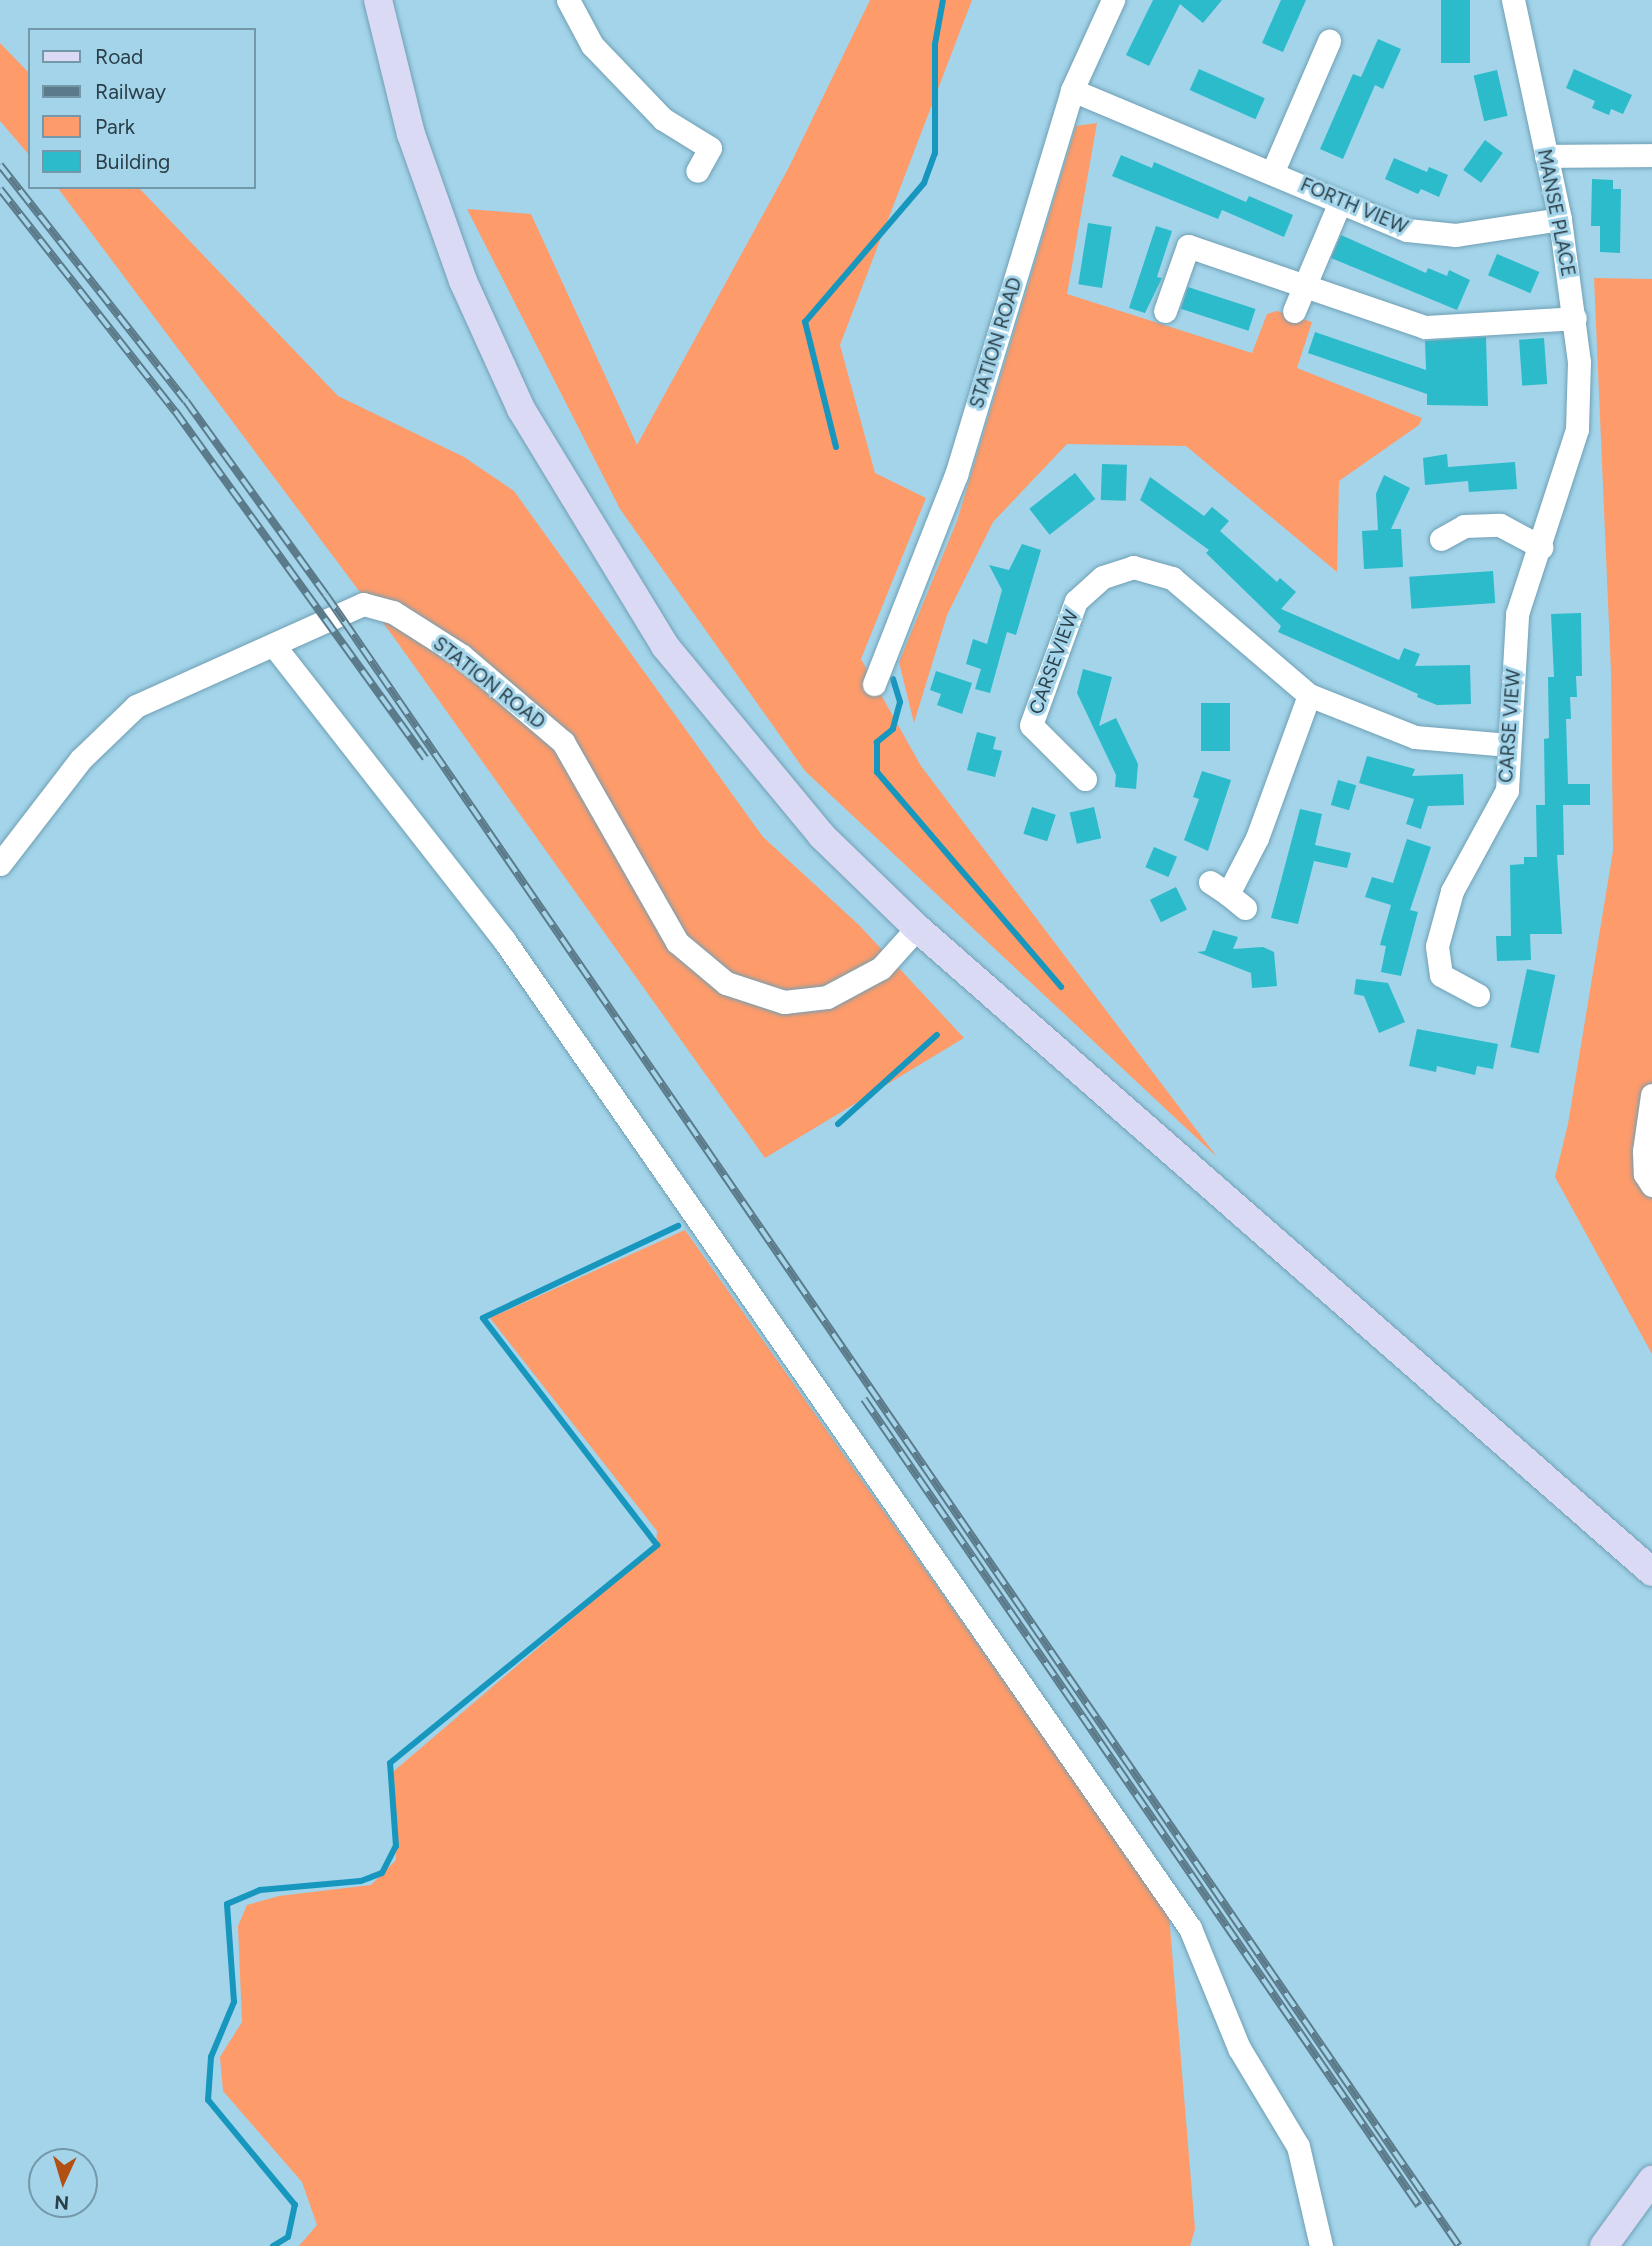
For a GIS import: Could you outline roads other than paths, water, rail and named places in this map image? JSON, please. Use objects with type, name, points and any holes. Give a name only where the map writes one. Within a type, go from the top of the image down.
[{"type":"main road","points":[[378,0],[411,134],[463,281],[521,409],[664,646],[821,836],[918,928],[1652,1572]]},
{"type":"main road","points":[[1604,2246],[1652,2180]]},
{"type":"street","points":[[568,0],[601,54],[663,119],[710,148],[697,170]]},
{"type":"street","name":"STATION ROAD","points":[[874,684],[956,474],[1072,90],[1113,0]]},
{"type":"street","name":"MANSE PLACE","points":[[1513,0],[1560,219],[1575,318],[1580,362],[1577,429]]},
{"type":"street","points":[[1273,171],[1329,41]]},
{"type":"street","name":"FORTH VIEW","points":[[1072,90],[1273,171],[1340,202],[1432,235],[1560,219]]},
{"type":"street","points":[[1546,156],[1652,155]]},
{"type":"street","points":[[1294,311],[1340,202]]},
{"type":"street","points":[[1165,311],[1188,246],[1304,289],[1425,327],[1575,318]]},
{"type":"street","name":"CARSE VIEW","points":[[1478,995],[1441,975],[1437,946],[1452,891],[1507,790],[1517,614],[1541,547],[1577,429]]},
{"type":"street","points":[[1441,539],[1464,526],[1500,525],[1541,547]]},
{"type":"street","name":"CARSEVIEW","points":[[1085,779],[1031,725],[1076,601],[1103,577],[1133,567],[1172,578],[1309,695],[1415,737],[1510,745]]},
{"type":"street","name":"STATION ROAD","points":[[0,864],[81,759],[136,706],[275,647],[363,604],[393,612],[462,656],[563,742],[677,942],[726,983],[784,1002],[827,997],[881,968],[918,928]]},
{"type":"street","points":[[275,647],[504,940],[1190,1928],[1239,2048],[1298,2146],[1321,2246]]},
{"type":"street","points":[[1228,895],[1257,838],[1309,695]]},
{"type":"street","points":[[1652,1095],[1644,1168],[1652,1185]]},
{"type":"waterway","points":[[836,447],[805,322],[924,183],[935,153],[935,44],[943,0]]},
{"type":"waterway","points":[[893,679],[900,702],[893,729],[877,742],[877,772],[1061,987]]},
{"type":"waterway","points":[[838,1124],[937,1035]]},
{"type":"waterway","points":[[273,2246],[288,2237],[295,2205],[208,2100],[211,2057],[234,2002],[227,1904],[260,1890],[361,1881],[382,1873],[396,1846],[390,1763],[657,1545],[483,1318],[678,1226]]},
{"type":"railway","points":[[0,165],[186,401],[326,595],[1459,2246]]},
{"type":"railway","points":[[0,189],[175,411],[425,758]]},
{"type":"railway","points":[[864,1399],[1419,2206]]}]
